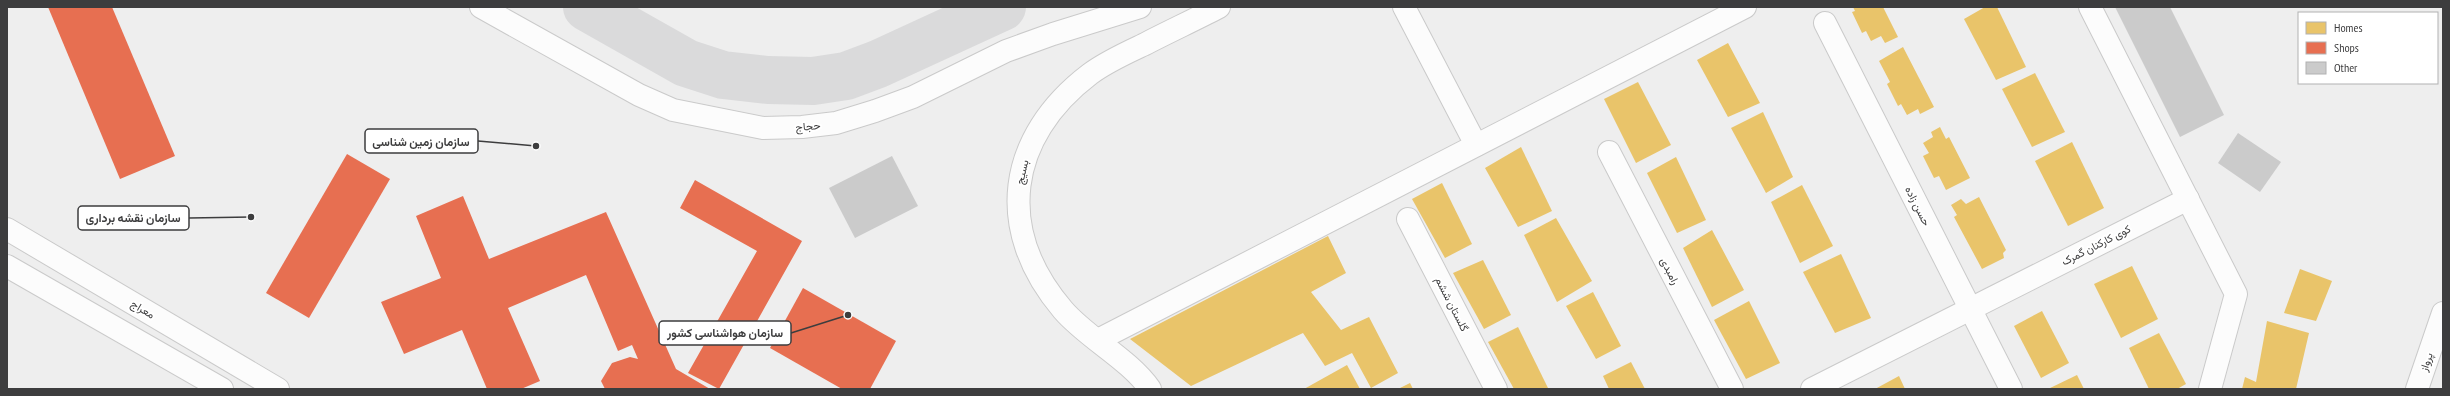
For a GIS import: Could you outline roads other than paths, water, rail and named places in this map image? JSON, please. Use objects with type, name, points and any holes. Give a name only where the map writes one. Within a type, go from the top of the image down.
[{"type":"street","name":"حجاج","points":[[481,7],[639,96],[673,110],[762,128],[802,127],[836,123],[875,111],[913,96],[1006,51],[1053,34],[1140,7]]},
{"type":"street","name":"بسیج","points":[[1150,389],[1098,340],[1063,310],[1036,269],[1026,245],[1019,218],[1018,187],[1024,160],[1034,137],[1049,114],[1067,94],[1091,73],[1120,56],[1219,7]]},
{"type":"street","points":[[1404,7],[1476,146]]},
{"type":"street","points":[[1098,340],[1745,7]]},
{"type":"street","points":[[2090,7],[2236,294],[2210,389]]},
{"type":"street","name":"حسن زاده","points":[[1825,23],[2011,389]]},
{"type":"street","name":"رامبدی","points":[[1609,152],[1732,389]]},
{"type":"street","name":"کوی کارکنان گمرک","points":[[1812,389],[2188,199]]},
{"type":"street","name":"گلستان ششم","points":[[1408,219],[1496,389]]},
{"type":"street","name":"معراج","points":[[7,228],[278,389]]},
{"type":"street","points":[[7,266],[222,389]]},
{"type":"street","name":"پرواز","points":[[2417,389],[2443,313]]},
{"type":"place","name":"سازمان زمین شناسی","points":[[536,146]]},
{"type":"place","name":"سازمان نقشه برداری","points":[[251,217]]},
{"type":"place","name":"سازمان هواشناسی کشور","points":[[848,315]]}]
